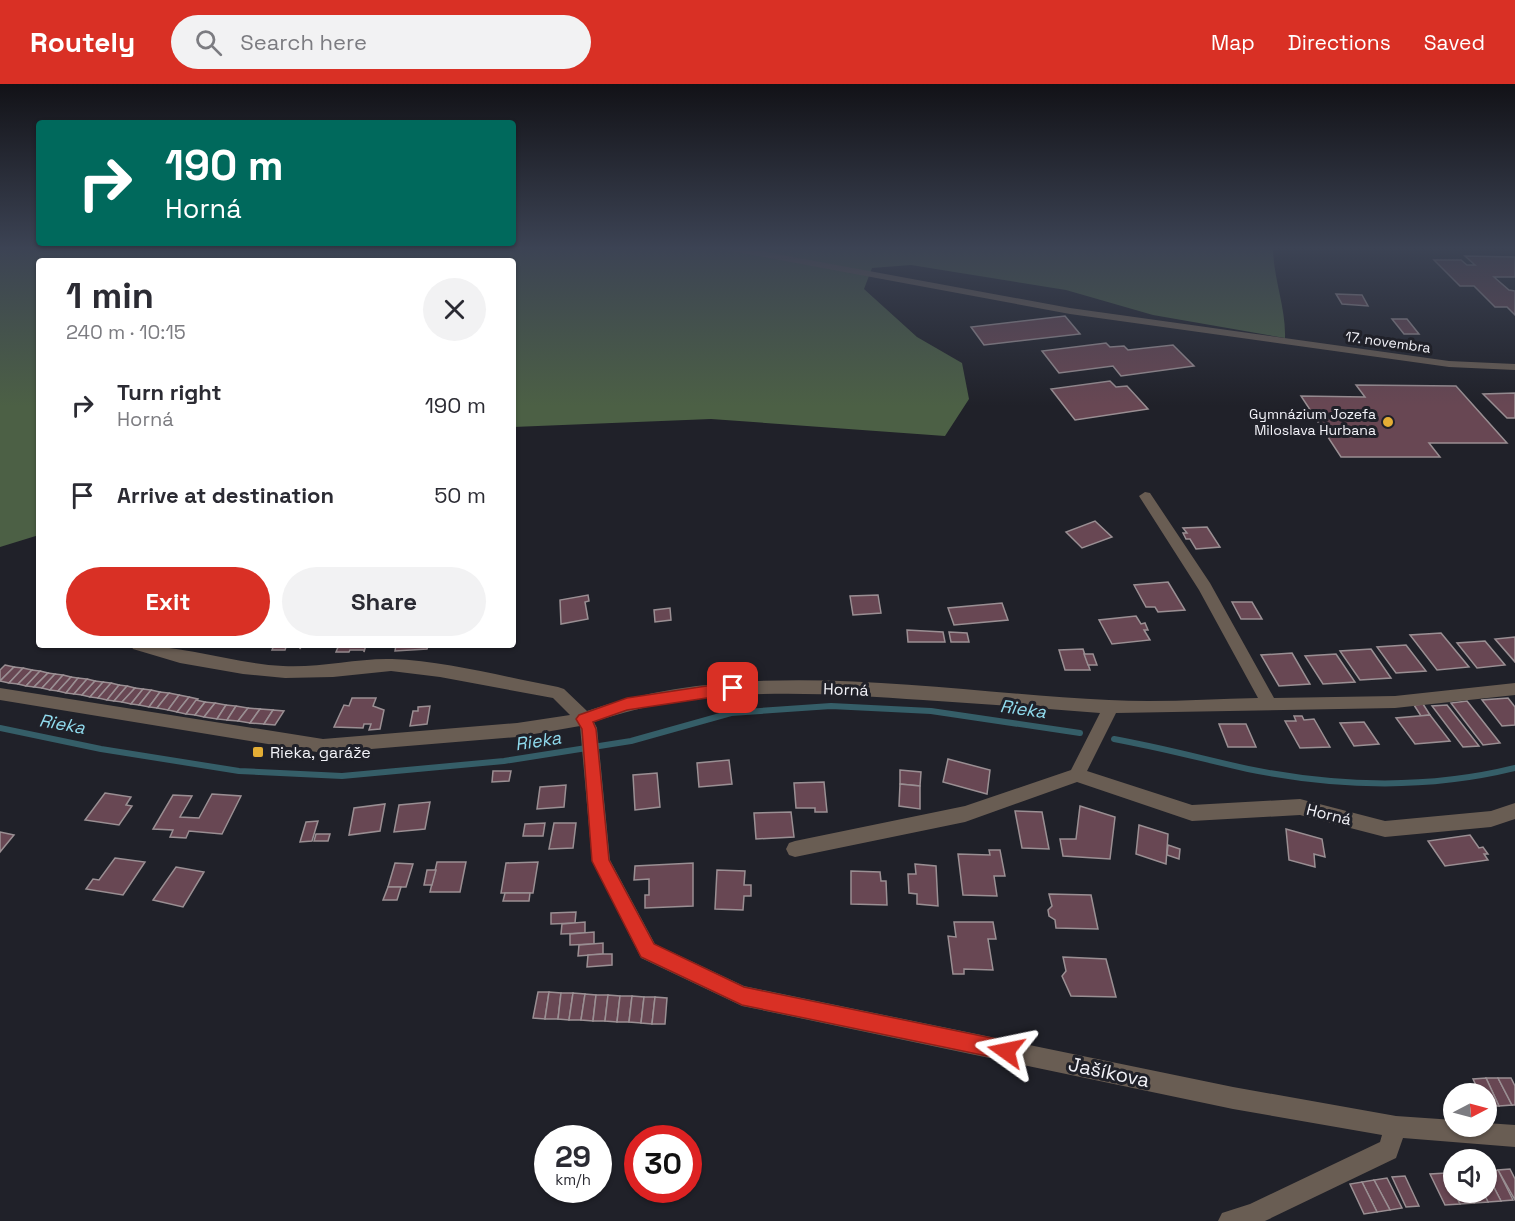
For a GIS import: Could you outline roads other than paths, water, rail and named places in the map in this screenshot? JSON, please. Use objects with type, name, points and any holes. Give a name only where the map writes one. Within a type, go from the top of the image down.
[{"type":"street","name":"17. novembra","points":[[1011,300],[1070,311],[1449,364],[1515,366]]},
{"type":"street","points":[[1145,496],[1205,587],[1270,705]]},
{"type":"street","points":[[150,648],[210,663],[285,672],[333,671],[391,665],[440,671],[558,693],[586,724]]},
{"type":"street","name":"Horná","points":[[0,694],[322,746],[586,724],[627,704],[733,688],[843,688],[1111,707],[1395,702],[1515,689]]},
{"type":"street","points":[[795,849],[965,814],[1077,775],[1111,707]]},
{"type":"street","name":"Jašíkova","points":[[586,724],[601,861],[648,951],[742,996],[1233,1098],[1396,1127],[1515,1136]]},
{"type":"street","name":"Horná","points":[[1077,775],[1192,813],[1300,807],[1385,829],[1491,819],[1515,811]]},
{"type":"street","points":[[1230,1221],[1252,1215],[1388,1150],[1396,1127]]},
{"type":"waterway","name":"Rieka","points":[[0,728],[101,749],[239,771],[342,776],[504,761],[631,741],[731,713],[831,706],[931,711],[1080,733]]},
{"type":"waterway","name":"Rieka","points":[[1114,739],[1248,769],[1315,780],[1382,784],[1415,783],[1482,775],[1515,768]]},
{"type":"place","name":"Gymnázium Jozefa Miloslava Hurbana","points":[[1388,422]]},
{"type":"place","name":"Rieka, garáže","points":[[258,752]]}]
